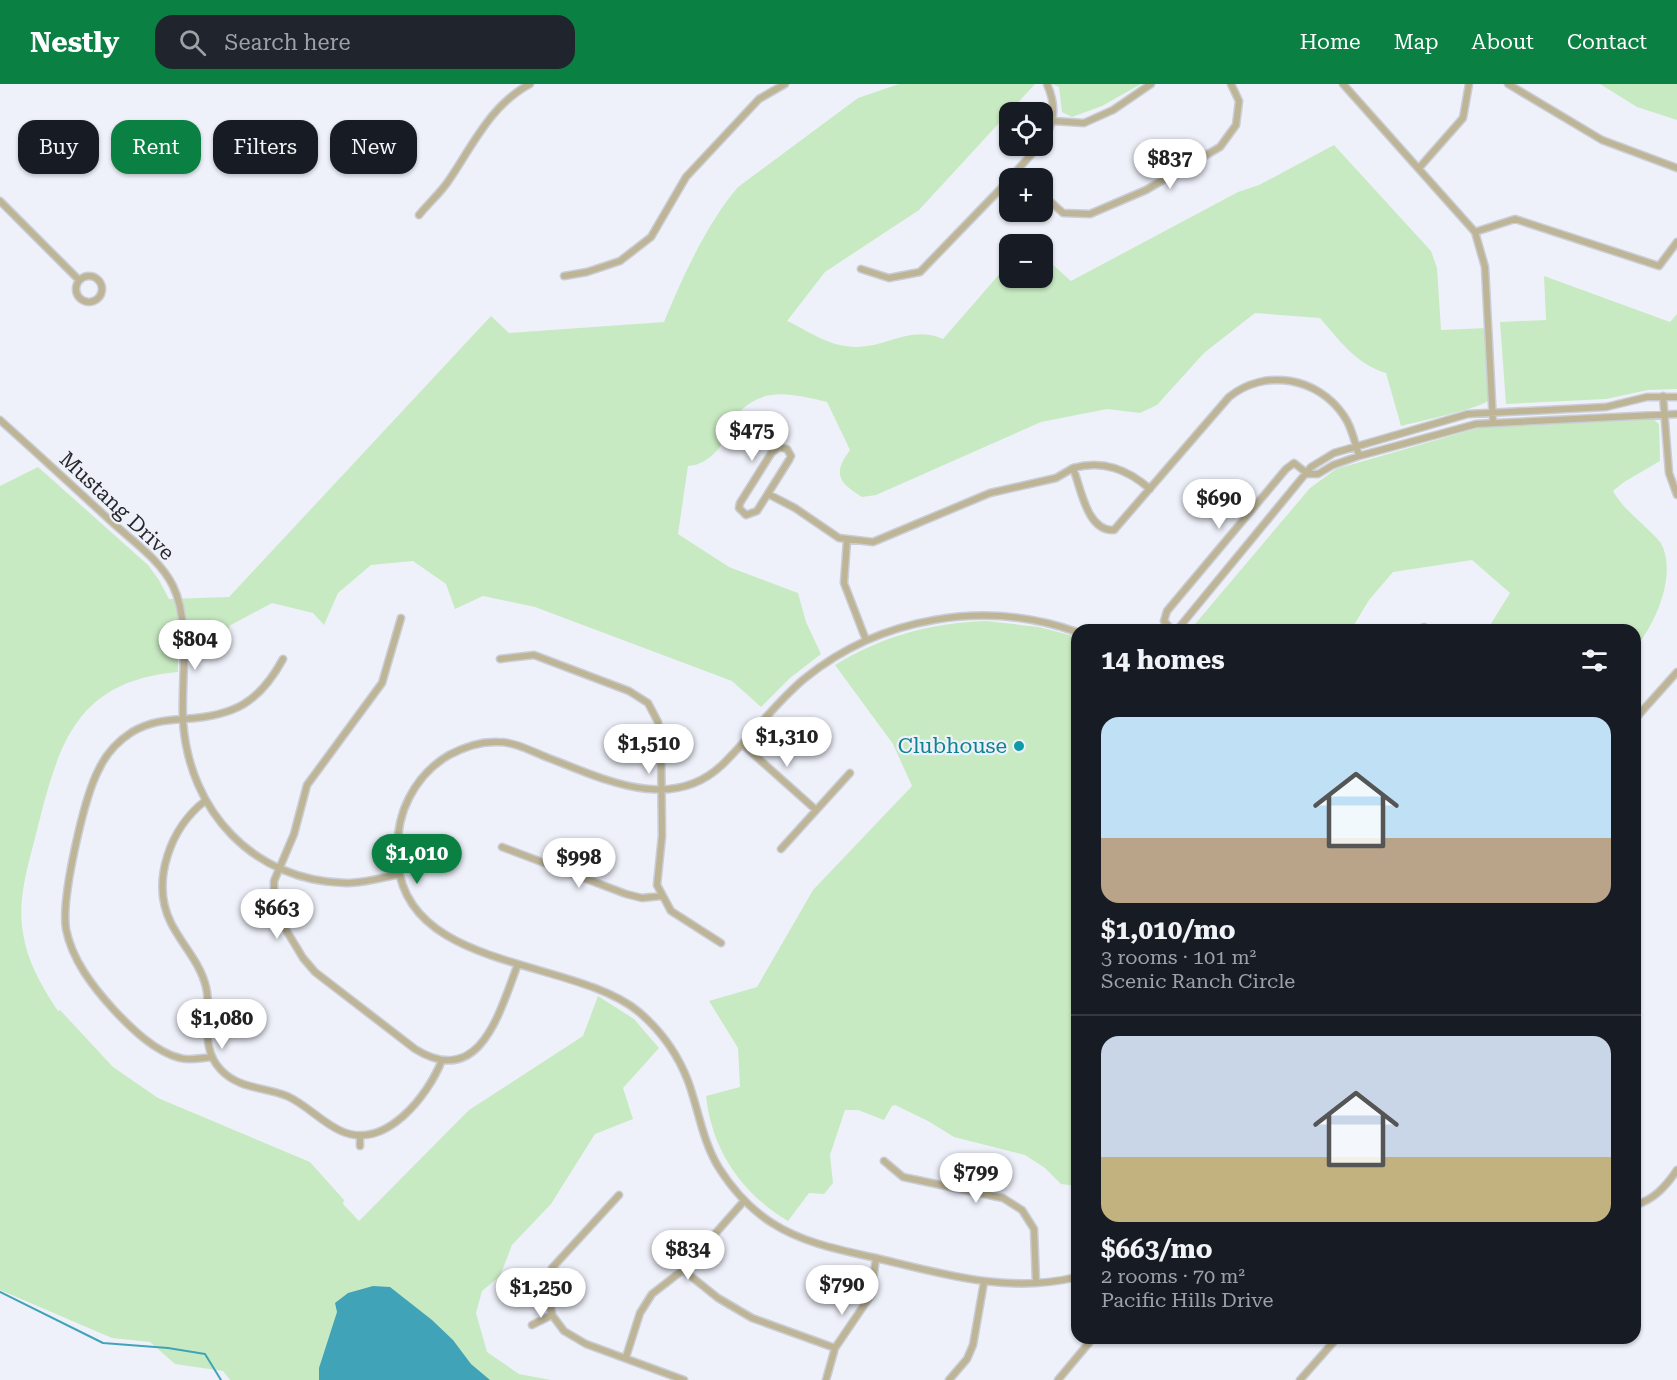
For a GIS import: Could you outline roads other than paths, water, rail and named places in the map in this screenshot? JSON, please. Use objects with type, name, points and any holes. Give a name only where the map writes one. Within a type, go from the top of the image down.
[{"type":"street","points":[[419,215],[446,185],[491,116],[516,92],[530,84]]},
{"type":"street","points":[[564,276],[587,272],[620,261],[651,237],[686,177],[759,99],[785,84]]},
{"type":"street","points":[[1047,84],[1053,102]]},
{"type":"street","points":[[1053,122],[1084,123],[1113,110],[1151,84]]},
{"type":"street","points":[[1053,204],[1062,213],[1090,214],[1146,190],[1220,147],[1236,125],[1239,101],[1231,84]]},
{"type":"street","points":[[1343,84],[1475,232],[1485,267],[1493,422]]},
{"type":"street","points":[[1419,168],[1463,118],[1469,84]]},
{"type":"street","points":[[1508,84],[1602,140],[1677,168]]},
{"type":"street","points":[[1020,168],[1031,156]]},
{"type":"street","points":[[861,269],[889,278],[920,272],[999,190]]},
{"type":"street","points":[[0,201],[79,280]]},
{"type":"street","points":[[1475,232],[1515,219],[1659,266],[1677,242]]},
{"type":"street","points":[[87,276],[99,281],[101,292],[96,299],[85,301],[78,296],[76,288],[79,280],[87,276]]},
{"type":"street","points":[[1073,468],[1093,519],[1103,529],[1114,530],[1221,405],[1237,390],[1260,381],[1290,381],[1316,390],[1346,418],[1359,456]]},
{"type":"street","points":[[1663,396],[1669,473],[1677,495]]},
{"type":"street","points":[[1182,624],[1308,474],[1311,467],[1321,459],[1356,446],[1455,418],[1493,412],[1606,407],[1663,396],[1677,397]]},
{"type":"street","points":[[1167,624],[1164,621],[1167,611],[1286,469],[1294,463],[1308,474],[1318,474],[1333,465],[1359,456],[1464,426],[1493,422],[1677,414]]},
{"type":"street","name":"Mustang Drive","points":[[2,424],[147,554],[172,583],[182,619],[183,719],[188,753],[205,801],[236,840],[278,868],[317,880],[347,883],[399,874]]},
{"type":"street","points":[[783,447],[790,456],[768,494],[754,514],[746,515],[742,512],[740,503],[772,452],[783,447]]},
{"type":"street","points":[[768,494],[847,540],[880,540],[990,493],[1056,478],[1073,468],[1091,465],[1115,468],[1128,472],[1150,489]]},
{"type":"street","points":[[847,540],[844,583],[866,640]]},
{"type":"street","points":[[1071,630],[1029,619],[962,616],[912,624],[866,640],[832,659],[803,680],[710,774],[681,787],[662,790],[610,782],[514,744],[495,742],[473,745],[453,753],[433,766],[412,792],[399,824],[397,849],[399,874],[416,907],[443,934],[518,964],[603,990],[626,1002],[655,1027],[682,1067],[701,1130],[712,1156],[744,1201],[771,1222],[794,1236],[821,1245],[984,1282],[1036,1283],[1071,1278]]},
{"type":"street","points":[[401,618],[386,675],[370,702],[307,785],[294,834],[278,868],[272,894],[274,910],[309,966],[415,1049],[442,1060],[464,1057],[485,1040],[518,964]]},
{"type":"street","points":[[500,659],[534,655],[629,691],[648,703],[660,731],[662,836],[657,875],[661,896],[678,918],[721,943]]},
{"type":"street","points":[[212,1057],[191,1059],[173,1056],[124,1021],[100,994],[78,960],[70,941],[65,916],[66,891],[91,790],[105,758],[124,737],[145,725],[215,716],[241,706],[266,686],[283,659]]},
{"type":"street","points":[[1641,712],[1677,672]]},
{"type":"street","points":[[742,744],[816,810]]},
{"type":"street","points":[[781,849],[850,773]]},
{"type":"street","points":[[205,801],[185,818],[176,833],[166,868],[164,890],[170,922],[205,981],[208,1003],[207,1038],[212,1057],[220,1070],[235,1081],[287,1096],[333,1126],[360,1136],[381,1131],[396,1121],[429,1087],[442,1060]]},
{"type":"street","points":[[502,846],[626,894],[642,898],[661,896]]},
{"type":"street","points":[[360,1136],[360,1146]]},
{"type":"street","points":[[884,1161],[903,1177],[1003,1198],[1022,1210],[1034,1229],[1036,1283]]},
{"type":"street","points":[[1641,1204],[1647,1202],[1665,1186],[1677,1170]]},
{"type":"street","points":[[619,1195],[552,1268],[548,1288],[552,1315],[564,1331],[586,1344],[684,1380]]},
{"type":"street","points":[[626,1357],[640,1313],[652,1294],[683,1270],[744,1201]]},
{"type":"street","points":[[826,1380],[835,1348],[871,1295],[876,1258]]},
{"type":"street","points":[[683,1270],[718,1298],[752,1318],[835,1348]]},
{"type":"street","points":[[949,1380],[968,1359],[973,1345],[984,1282]]},
{"type":"street","points":[[532,1325],[552,1315]]},
{"type":"street","points":[[1058,1380],[1088,1344]]},
{"type":"street","points":[[1300,1380],[1332,1344]]},
{"type":"water","points":[[373,1286],[390,1287],[432,1320],[453,1340],[471,1364],[490,1380],[319,1380],[319,1368],[337,1312],[335,1303],[348,1293]]},
{"type":"waterway","points":[[0,1292],[103,1343],[168,1348],[205,1354],[221,1380]]},
{"type":"place","name":"Clubhouse","points":[[1019,746]]}]
